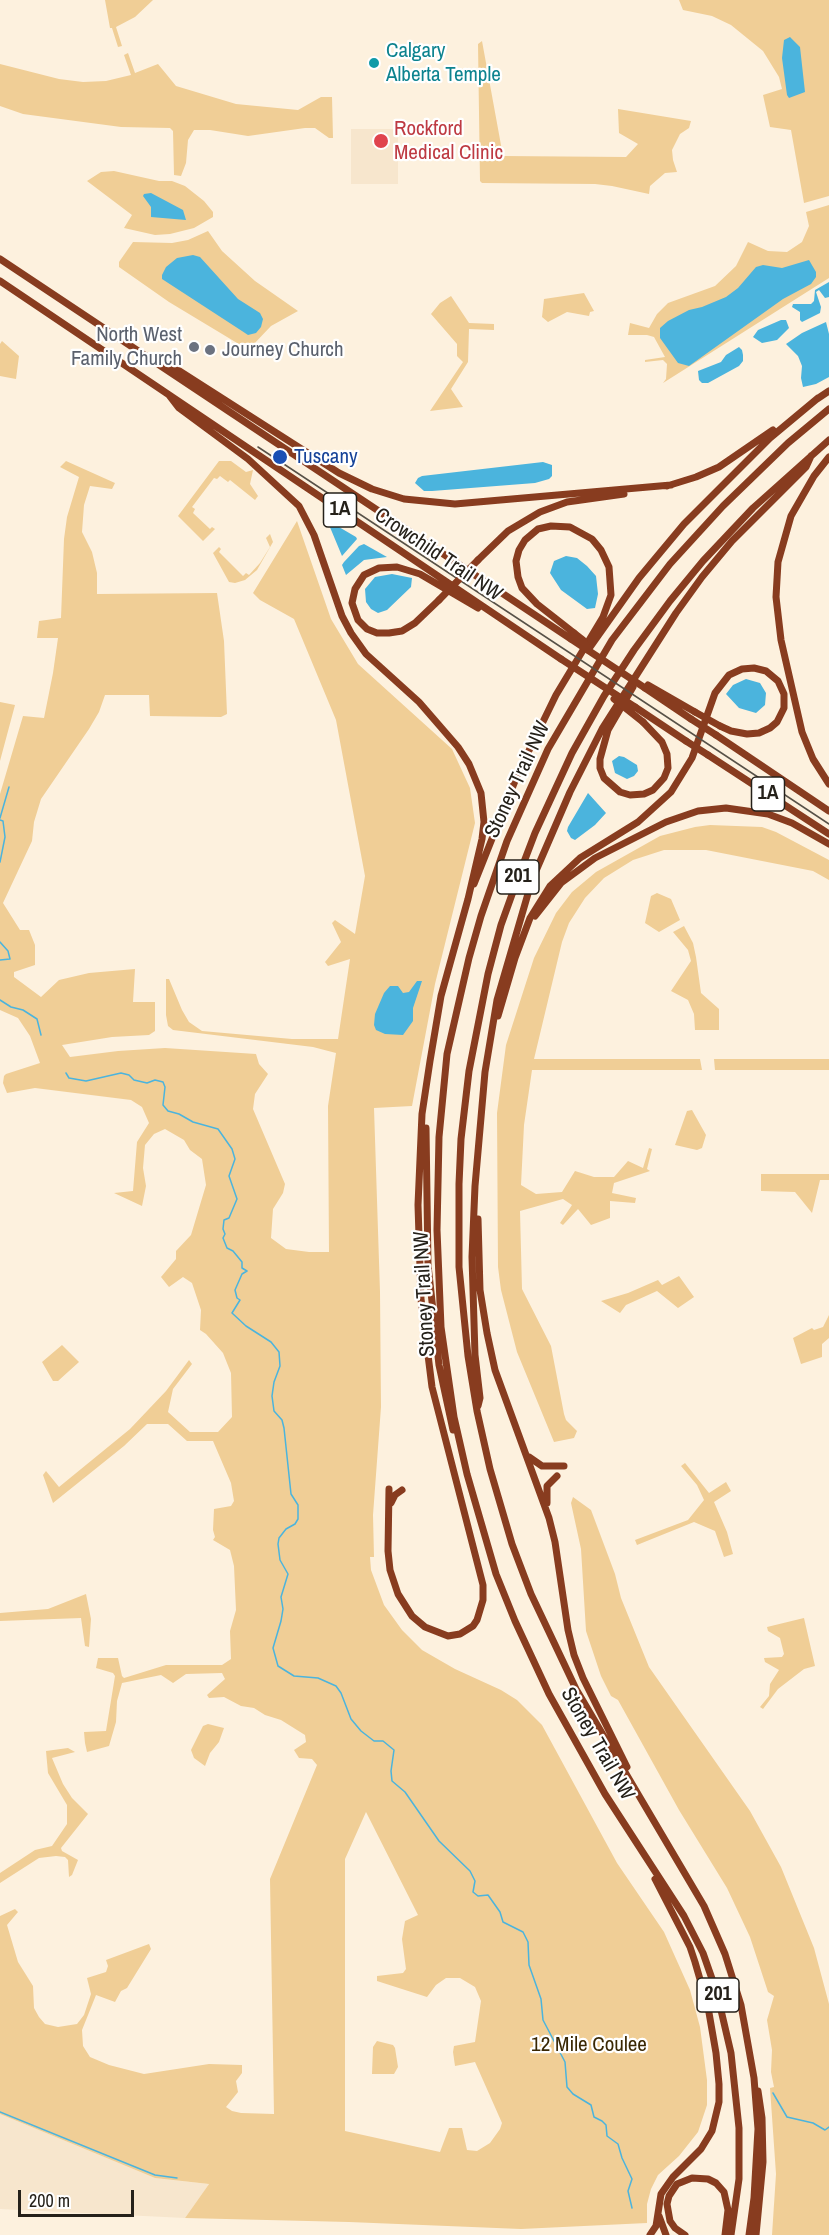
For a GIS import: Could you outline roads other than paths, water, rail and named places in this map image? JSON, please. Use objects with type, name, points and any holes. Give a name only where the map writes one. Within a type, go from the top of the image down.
[{"type":"highway","name":"Crowchild Trail NW","points":[[0,259],[573,636]]},
{"type":"highway","name":"Crowchild Trail NW","points":[[0,281],[561,659],[829,834]]},
{"type":"highway","points":[[119,337],[130,340],[339,473],[387,495],[416,501],[455,504],[671,485]]},
{"type":"highway","points":[[511,625],[499,621],[420,574],[398,567],[380,568],[368,572],[357,585],[352,598],[353,609],[363,625],[372,631],[383,634],[407,628],[422,618],[439,600],[478,560],[508,531],[548,508],[578,500],[641,492],[696,477],[730,460],[829,391]]},
{"type":"highway","points":[[169,395],[179,408],[248,459],[278,484],[299,506],[314,535],[342,616],[351,633],[382,670],[437,721],[469,764],[481,793],[484,822],[468,899],[441,996],[422,1114],[418,1205],[421,1299],[432,1387],[482,1576],[483,1600],[480,1614],[473,1626],[460,1634],[441,1635],[425,1627],[412,1616],[403,1602],[390,1570],[387,1526],[389,1489]]},
{"type":"highway","points":[[468,899],[519,771],[553,705],[619,605],[684,524],[756,451],[818,398]]},
{"type":"highway","name":"Stoney Trail NW","points":[[731,2235],[739,2179],[739,2128],[731,2053],[717,1993],[703,1953],[684,1916],[605,1794],[549,1694],[496,1574],[467,1474],[454,1416],[441,1327],[437,1185],[447,1054],[460,996],[481,916],[507,841],[548,749],[612,640],[670,564],[723,506],[788,443],[829,409]]},
{"type":"highway","name":"Stoney Trail NW","points":[[749,2235],[758,2153],[754,2078],[741,2005],[725,1954],[693,1883],[591,1716],[563,1665],[531,1594],[490,1469],[468,1356],[459,1268],[461,1138],[467,1081],[478,1019],[501,925],[535,833],[572,753],[604,696],[670,601],[727,535],[812,453],[829,440]]},
{"type":"highway","points":[[600,684],[605,692],[644,722],[656,734],[665,749],[668,768],[664,778],[653,790],[640,795],[630,795],[620,792],[604,778],[600,768],[600,759],[608,730],[645,664],[676,613],[702,577],[732,541],[806,467],[812,453]]},
{"type":"highway","points":[[829,457],[808,484],[791,516],[779,555],[776,597],[781,640],[802,732],[813,759],[829,784]]},
{"type":"highway","points":[[553,705],[556,695],[603,617],[612,587],[606,558],[592,539],[570,527],[544,527],[533,532],[522,544],[516,561],[518,577],[522,588],[573,636]]},
{"type":"highway","name":"1A","points":[[573,636],[583,640],[590,651],[693,716],[716,735],[829,811]]},
{"type":"highway","points":[[477,1411],[480,1398],[474,1355],[471,1265],[477,1162],[488,1053],[497,1000],[511,947],[543,852],[602,729],[624,692],[645,664]]},
{"type":"highway","points":[[488,1053],[515,958],[535,908],[559,875],[592,850],[648,814],[671,792],[692,758],[715,693],[729,675],[742,669],[754,668],[766,671],[778,681],[784,694],[784,708],[777,722],[759,733],[747,734],[731,731],[720,726],[693,716]]},
{"type":"highway","points":[[515,958],[538,912],[551,894],[570,875],[595,858],[681,816],[710,809],[755,811],[786,820],[829,844]]},
{"type":"highway","points":[[426,1090],[426,1225],[434,1321],[439,1365],[450,1419],[467,1474]]},
{"type":"highway","points":[[477,1162],[479,1275],[487,1333],[503,1395],[528,1456],[549,1518],[559,1559],[568,1630],[574,1655],[592,1697],[653,1818]]},
{"type":"highway","points":[[528,1456],[542,1466],[564,1466]]},
{"type":"highway","points":[[549,1518],[546,1491],[547,1486],[556,1476]]},
{"type":"highway","points":[[387,1526],[393,1498],[402,1490]]},
{"type":"highway","points":[[605,1794],[663,1893],[690,1947],[708,2007],[719,2070],[719,2102],[712,2131],[701,2149],[672,2177],[662,2194],[655,2229],[650,2235]]},
{"type":"highway","points":[[754,2078],[761,2100],[763,2146],[762,2188],[756,2235]]},
{"type":"highway","points":[[685,2235],[670,2221],[667,2204],[677,2184],[692,2178],[708,2179],[716,2183],[724,2192],[728,2210],[725,2235]]},
{"type":"highway","points":[[658,2216],[666,2235]]},
{"type":"water","points":[[790,37],[800,47],[805,92],[789,98],[782,58],[784,40]]},
{"type":"water","points":[[151,193],[183,210],[186,220],[151,217],[151,207],[143,196]]},
{"type":"water","points":[[193,255],[200,257],[238,299],[260,313],[263,319],[256,333],[248,335],[162,279],[166,267],[177,258]]},
{"type":"water","points":[[809,260],[816,272],[816,277],[811,284],[783,299],[689,366],[678,363],[660,338],[660,328],[668,321],[689,310],[726,297],[738,288],[756,267],[763,265],[782,268]]},
{"type":"water","points":[[829,282],[829,297],[825,298],[819,290],[816,292],[821,307],[820,313],[802,322],[800,312],[792,307],[793,304],[811,304],[814,301],[815,290]]},
{"type":"water","points":[[786,320],[789,328],[777,340],[762,343],[753,337],[758,330]]},
{"type":"water","points":[[826,322],[829,334],[829,377],[816,384],[803,387],[802,366],[798,356],[786,344],[802,333]]},
{"type":"water","points":[[739,347],[742,350],[743,361],[739,366],[708,383],[702,383],[699,380],[698,371],[721,362],[726,355]]},
{"type":"water","points":[[543,462],[552,465],[552,476],[535,483],[424,491],[415,483],[422,476]]},
{"type":"water","points":[[327,520],[357,539],[342,556]]},
{"type":"water","points":[[364,544],[387,557],[364,560],[346,575],[342,565],[359,546]]},
{"type":"water","points":[[566,556],[577,558],[596,576],[598,594],[595,608],[587,609],[561,590],[550,573],[554,561]]},
{"type":"water","points":[[392,574],[412,578],[411,587],[387,610],[378,613],[366,602],[365,589],[375,577]]},
{"type":"water","points":[[746,679],[760,683],[766,693],[765,705],[756,713],[739,708],[726,694],[733,685]]},
{"type":"water","points":[[619,756],[637,765],[638,771],[634,776],[627,779],[615,773],[612,761]]},
{"type":"water","points":[[588,793],[606,813],[595,825],[575,840],[567,831],[568,827]]},
{"type":"water","points":[[417,981],[422,981],[413,1008],[413,1021],[403,1035],[385,1034],[376,1030],[375,1014],[384,993],[390,986],[398,986],[403,993],[409,992]]},
{"type":"waterway","points":[[0,818],[9,787]]},
{"type":"waterway","points":[[0,820],[3,821],[5,837],[0,862]]},
{"type":"waterway","points":[[0,942],[8,951],[10,959],[0,960]]},
{"type":"waterway","points":[[0,1000],[37,1019],[41,1035]]},
{"type":"waterway","points":[[66,1073],[69,1078],[86,1081],[121,1073],[129,1075],[134,1080],[147,1083],[155,1080],[163,1082],[165,1087],[163,1105],[168,1111],[193,1122],[218,1129],[232,1149],[235,1159],[229,1176],[237,1199],[229,1218],[224,1220],[223,1238],[227,1248],[233,1251],[242,1262],[242,1268],[247,1271],[242,1274],[235,1290],[240,1300],[232,1313],[246,1326],[271,1342],[279,1352],[280,1366],[272,1396],[274,1411],[282,1420],[284,1428],[291,1494],[298,1505],[298,1519],[295,1524],[286,1529],[279,1538],[278,1544],[280,1560],[288,1574],[281,1597],[283,1609],[281,1621],[273,1648],[278,1666],[294,1676],[318,1678],[336,1686],[351,1719],[361,1731],[374,1741],[383,1741],[394,1750],[392,1781],[405,1792],[439,1841],[470,1871],[475,1881],[473,1892],[478,1896],[488,1895],[500,1912],[503,1922],[523,1932],[528,1942],[529,1965],[541,1999],[543,2020],[565,2062],[567,2087],[573,2094],[591,2105],[594,2117],[606,2125],[607,2136],[618,2144],[632,2179],[628,2191],[632,2208]]},
{"type":"waterway","points":[[773,2093],[787,2117],[813,2123],[825,2130],[829,2127]]},
{"type":"waterway","points":[[0,2112],[155,2175],[177,2178]]},
{"type":"tram line","points":[[258,447],[829,824]]},
{"type":"place","name":"Calgary Alberta Temple","points":[[374,63]]},
{"type":"place","name":"Rockford Medical Clinic","points":[[381,141]]},
{"type":"place","name":"North West Family Church","points":[[194,347]]},
{"type":"place","name":"Journey Church","points":[[210,350]]},
{"type":"place","name":"Tuscany","points":[[280,457]]},
{"type":"park label","name":"12 Mile Coulee","points":[[589,2045]]}]
